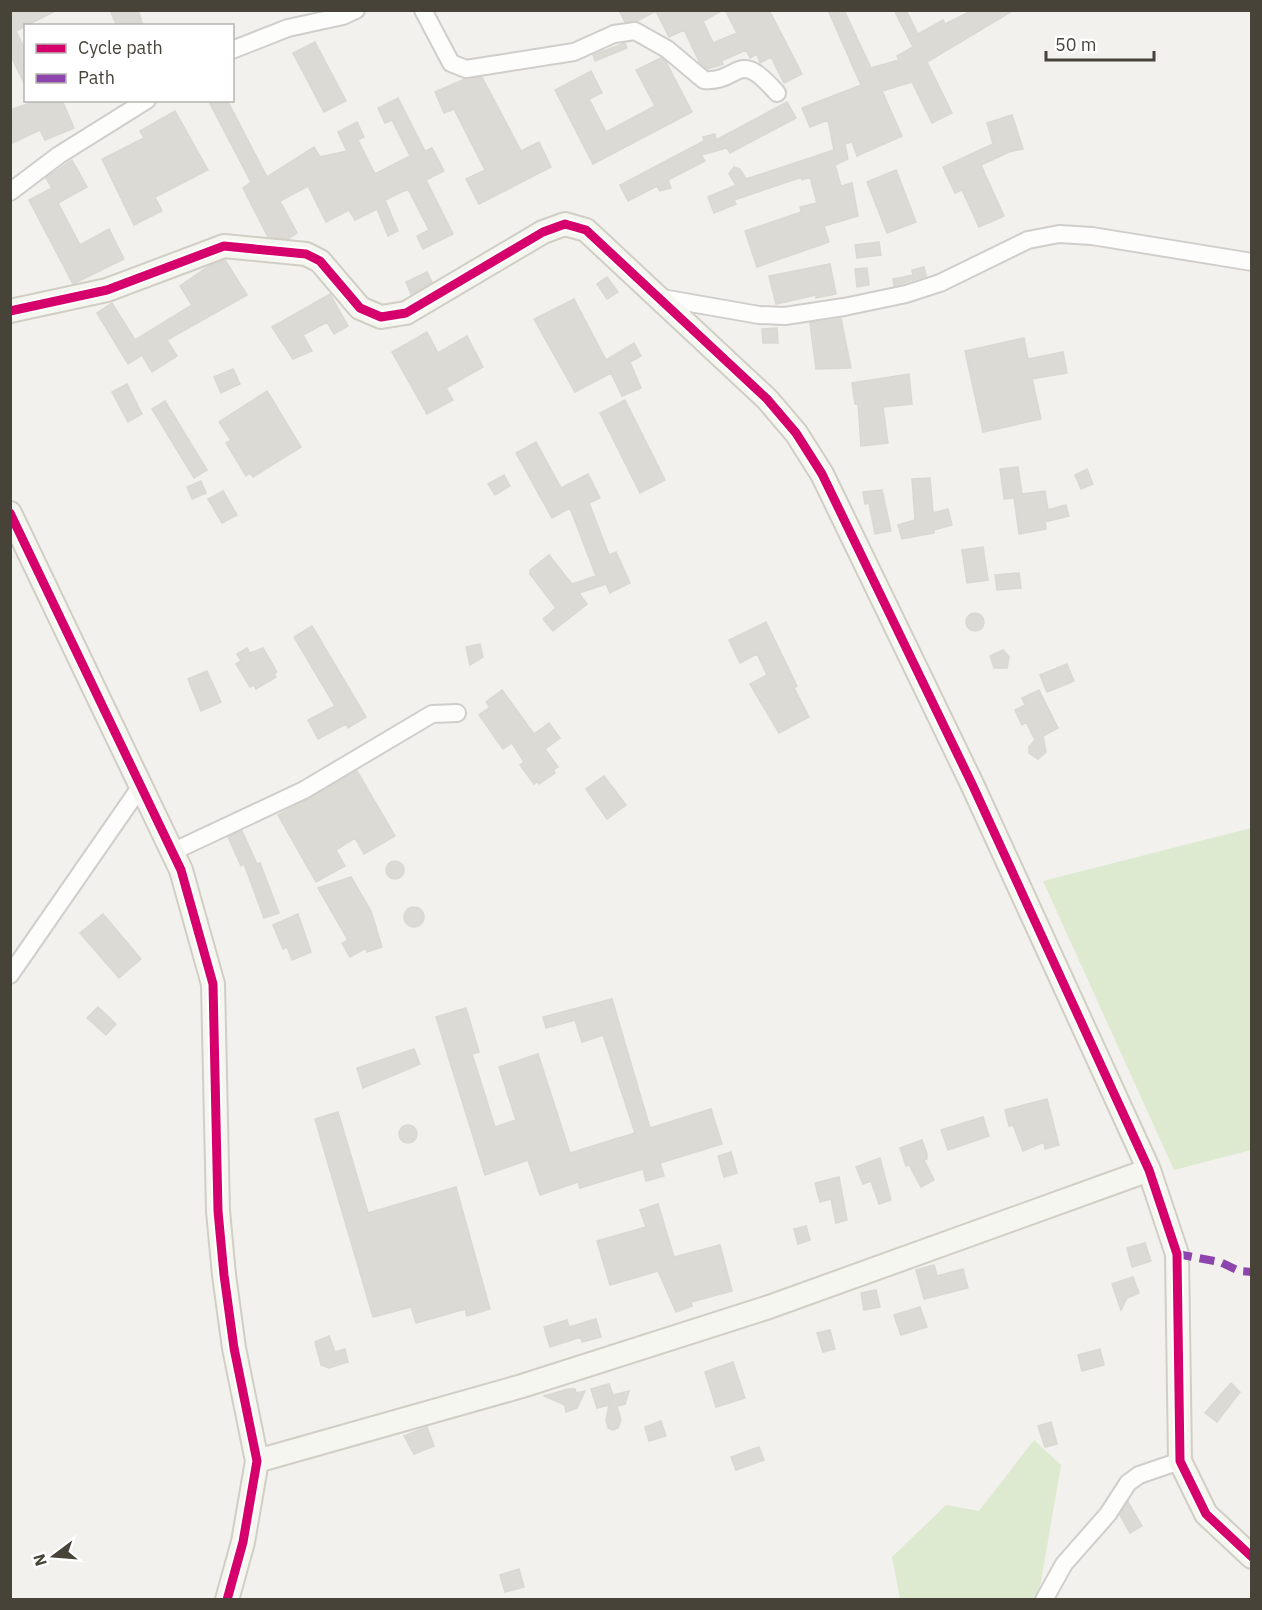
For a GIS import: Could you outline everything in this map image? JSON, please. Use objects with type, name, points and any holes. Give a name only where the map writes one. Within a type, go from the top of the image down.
[{"type":"street","points":[[234,49],[288,28],[344,16],[356,10]]},
{"type":"street","points":[[423,10],[450,63],[457,68],[466,69],[574,52],[614,34],[635,31],[667,48],[704,80],[710,81],[739,69],[748,69],[767,81],[777,93]]},
{"type":"street","points":[[10,192],[59,155],[144,102]]},
{"type":"street","points":[[10,311],[27,305],[107,290],[224,246],[306,254],[320,261],[360,308],[381,317],[398,314],[429,301],[543,232],[565,224],[586,230],[662,298],[767,399],[796,434],[822,474],[972,784],[1149,1170],[1177,1254],[1180,1461],[1206,1514],[1251,1557]]},
{"type":"street","points":[[662,298],[759,315],[785,316],[844,307],[906,294],[940,283],[1028,240],[1059,234],[1112,239],[1251,262]]},
{"type":"street","points":[[10,513],[181,870],[213,984],[218,1211],[234,1348],[257,1461],[243,1542],[227,1599]]},
{"type":"street","points":[[172,852],[304,790],[432,714],[457,713]]},
{"type":"street","points":[[10,975],[141,786]]},
{"type":"street","points":[[257,1461],[522,1386],[769,1307],[1149,1170]]},
{"type":"street","points":[[1044,1599],[1064,1564],[1108,1514],[1128,1483],[1139,1474],[1180,1461]]},
{"type":"green space","points":[[1251,828],[1251,1150],[1174,1170],[1043,881]]},
{"type":"green space","points":[[1034,1440],[1061,1465],[1038,1599],[900,1599],[892,1557],[946,1505],[979,1511]]},
{"type":"building","points":[[10,10],[57,10],[30,24],[24,24],[24,27],[16,31],[24,48],[24,83],[10,54]]},
{"type":"building","points":[[110,10],[138,10],[142,24],[116,24]]},
{"type":"building","points":[[619,10],[723,10],[703,21],[713,43],[737,33],[725,10],[769,10],[802,74],[784,83],[771,57],[760,63],[757,54],[750,58],[746,50],[721,61],[723,64],[708,69],[700,63],[684,30],[669,37],[656,11],[637,21],[625,22]]},
{"type":"building","points":[[828,10],[844,10],[871,68],[899,60],[897,56],[913,47],[894,10],[906,10],[918,34],[943,20],[945,24],[973,10],[1014,10],[927,62],[952,113],[932,123],[912,82],[882,91],[902,136],[857,156],[852,142],[845,144],[848,159],[835,165],[841,186],[852,183],[858,216],[824,226],[829,242],[757,267],[745,231],[801,212],[800,207],[817,203],[810,177],[802,180],[802,177],[734,200],[736,204],[714,213],[708,197],[736,185],[729,174],[734,167],[740,169],[746,179],[834,150],[828,120],[810,127],[802,108],[861,85]]},
{"type":"building","points":[[315,42],[346,101],[324,112],[293,53]]},
{"type":"building","points":[[625,43],[627,48],[595,61],[593,55]]},
{"type":"building","points":[[661,58],[666,62],[692,112],[593,164],[555,90],[591,71],[602,93],[589,99],[606,132],[655,106],[636,70]]},
{"type":"building","points":[[482,77],[521,151],[539,142],[551,167],[479,204],[466,179],[485,170],[454,109],[444,113],[435,92],[465,79]]},
{"type":"building","points":[[398,98],[425,151],[432,148],[444,171],[426,180],[453,234],[423,249],[417,236],[429,230],[408,189],[385,200],[398,231],[388,236],[377,209],[355,220],[349,210],[326,222],[308,186],[280,201],[297,233],[288,239],[268,237],[243,188],[251,182],[209,102],[228,102],[267,177],[314,147],[320,157],[347,151],[338,132],[357,122],[364,137],[358,140],[375,174],[410,156],[392,120],[385,123],[378,108]]},
{"type":"building","points":[[32,102],[63,102],[74,128],[45,140],[40,130],[10,144],[10,128],[13,127],[10,110]]},
{"type":"building","points":[[787,102],[796,118],[730,153],[727,148],[701,155],[705,161],[668,180],[671,188],[660,191],[657,186],[628,201],[620,185],[704,141],[703,137],[715,134],[716,140]]},
{"type":"building","points":[[175,111],[208,170],[155,197],[162,211],[134,225],[102,159],[144,138],[140,131]]},
{"type":"building","points":[[1012,115],[1023,149],[1009,152],[981,165],[1004,216],[979,227],[962,190],[955,193],[943,167],[993,144],[987,123]]},
{"type":"building","points":[[72,160],[87,187],[58,203],[80,245],[109,229],[124,259],[73,284],[29,200],[52,188],[46,178]]},
{"type":"building","points":[[896,170],[916,222],[887,233],[867,182]]},
{"type":"building","points":[[879,242],[881,255],[857,258],[855,245]]},
{"type":"building","points":[[225,260],[247,295],[167,340],[177,356],[152,372],[142,355],[128,364],[97,313],[112,303],[135,340],[192,305],[180,286],[209,266]]},
{"type":"building","points":[[830,264],[836,294],[816,298],[816,295],[776,304],[769,276]]},
{"type":"building","points":[[924,267],[926,276],[894,286],[893,279],[913,275],[912,270]]},
{"type":"building","points":[[867,268],[869,285],[857,287],[855,269]]},
{"type":"building","points":[[427,272],[432,282],[411,294],[406,282]]},
{"type":"building","points":[[607,277],[618,292],[607,299],[597,284]]},
{"type":"building","points":[[330,294],[348,326],[334,334],[327,322],[303,335],[312,351],[293,359],[272,327]]},
{"type":"building","points":[[574,299],[606,360],[634,343],[641,356],[630,362],[641,388],[622,396],[611,373],[575,392],[534,319]]},
{"type":"building","points":[[841,319],[851,368],[816,369],[810,323]]},
{"type":"building","points":[[777,328],[778,343],[763,343],[762,329]]},
{"type":"building","points":[[427,332],[438,353],[467,336],[483,367],[446,388],[453,400],[427,414],[392,352]]},
{"type":"building","points":[[1024,338],[1028,359],[1063,352],[1067,373],[1032,379],[1041,419],[983,432],[965,351]]},
{"type":"building","points":[[233,369],[240,384],[221,393],[214,377]]},
{"type":"building","points":[[909,374],[912,404],[883,407],[888,443],[861,446],[858,404],[855,404],[852,383]]},
{"type":"building","points":[[127,384],[142,414],[128,422],[112,392]]},
{"type":"building","points":[[267,391],[301,447],[253,477],[250,473],[246,476],[226,443],[231,440],[219,422]]},
{"type":"building","points":[[625,400],[665,480],[640,493],[600,413]]},
{"type":"building","points":[[165,401],[207,470],[194,478],[152,409]]},
{"type":"building","points":[[536,442],[561,488],[588,474],[600,498],[589,503],[609,555],[616,552],[630,583],[610,593],[606,584],[579,593],[587,604],[553,631],[543,619],[556,608],[530,574],[530,570],[549,555],[572,584],[596,576],[570,508],[552,518],[516,453]]},
{"type":"building","points":[[1018,467],[1022,494],[1045,491],[1048,510],[1066,505],[1069,516],[1045,522],[1046,529],[1019,534],[1014,498],[1004,499],[1000,469]]},
{"type":"building","points":[[1087,469],[1093,484],[1081,489],[1075,475]]},
{"type":"building","points":[[504,475],[510,486],[495,495],[488,484]]},
{"type":"building","points":[[930,478],[933,513],[948,509],[952,525],[934,530],[934,533],[902,539],[898,525],[915,520],[912,479]]},
{"type":"building","points":[[201,481],[206,493],[192,499],[187,487]]},
{"type":"building","points":[[882,490],[891,531],[875,534],[869,503],[865,504],[863,492]]},
{"type":"building","points":[[223,491],[237,515],[222,523],[208,499]]},
{"type":"building","points":[[983,547],[988,580],[967,583],[962,550]]},
{"type":"building","points":[[1019,573],[1021,588],[997,590],[995,575]]},
{"type":"building","points":[[971,613],[979,613],[984,618],[982,629],[971,631],[966,626],[966,618]]},
{"type":"building","points":[[766,622],[797,686],[794,688],[809,717],[779,733],[750,684],[767,675],[757,654],[740,663],[729,640]]},
{"type":"building","points":[[312,626],[366,717],[348,728],[346,724],[318,739],[308,720],[335,706],[294,637]]},
{"type":"building","points":[[480,644],[483,657],[470,665],[466,647]]},
{"type":"building","points":[[247,648],[250,653],[263,648],[277,672],[274,674],[276,677],[256,689],[254,685],[250,687],[236,664],[241,661],[237,654]]},
{"type":"building","points":[[1003,650],[1009,657],[1007,668],[994,668],[990,656]]},
{"type":"building","points":[[1067,664],[1074,681],[1047,692],[1040,675]]},
{"type":"building","points":[[207,671],[221,702],[201,711],[188,679]]},
{"type":"building","points":[[502,690],[534,734],[549,723],[560,738],[545,749],[558,767],[553,770],[555,773],[539,784],[537,781],[534,784],[520,765],[524,762],[512,743],[503,749],[479,715],[490,707],[486,702]]},
{"type":"building","points":[[1039,690],[1058,728],[1043,736],[1046,752],[1038,759],[1029,753],[1029,747],[1035,740],[1026,722],[1022,725],[1015,710],[1025,705],[1022,698]]},
{"type":"building","points":[[357,771],[395,836],[364,854],[355,838],[336,850],[345,866],[316,882],[278,815]]},
{"type":"building","points":[[604,776],[626,805],[607,819],[586,789]]},
{"type":"building","points":[[242,831],[257,864],[260,863],[279,913],[264,918],[244,864],[241,866],[228,837]]},
{"type":"building","points":[[395,861],[401,864],[404,870],[401,876],[395,879],[389,876],[386,870],[389,864]]},
{"type":"building","points":[[351,877],[371,911],[382,947],[367,952],[366,948],[350,957],[342,943],[348,940],[318,888]]},
{"type":"building","points":[[414,907],[421,910],[424,917],[421,924],[414,927],[407,924],[404,917],[407,910]]},
{"type":"building","points":[[103,914],[141,959],[119,978],[80,933]]},
{"type":"building","points":[[298,914],[311,952],[292,960],[287,947],[283,949],[273,925]]},
{"type":"building","points":[[612,999],[650,1128],[711,1109],[722,1144],[660,1163],[664,1176],[646,1181],[643,1169],[580,1188],[578,1182],[540,1195],[528,1160],[485,1175],[436,1017],[466,1008],[479,1052],[472,1054],[495,1127],[516,1120],[499,1067],[538,1054],[570,1153],[635,1133],[603,1035],[582,1042],[575,1020],[546,1028],[543,1017]]},
{"type":"building","points":[[98,1007],[116,1024],[106,1035],[87,1018]]},
{"type":"building","points":[[414,1049],[420,1064],[363,1088],[357,1068]]},
{"type":"building","points":[[1047,1099],[1059,1145],[1045,1149],[1044,1142],[1023,1151],[1013,1125],[1009,1126],[1005,1110]]},
{"type":"building","points":[[338,1112],[368,1213],[456,1187],[490,1309],[467,1316],[465,1309],[416,1323],[411,1307],[373,1317],[315,1119]]},
{"type":"building","points":[[983,1117],[989,1136],[948,1150],[941,1130]]},
{"type":"building","points":[[404,1125],[412,1125],[417,1130],[415,1141],[404,1143],[399,1138],[399,1130]]},
{"type":"building","points":[[922,1140],[927,1154],[927,1159],[924,1160],[934,1180],[921,1187],[909,1165],[906,1166],[900,1148]]},
{"type":"building","points":[[731,1152],[737,1173],[724,1177],[718,1156]]},
{"type":"building","points":[[880,1158],[891,1200],[879,1204],[871,1181],[863,1184],[856,1167]]},
{"type":"building","points":[[839,1177],[847,1220],[836,1223],[831,1199],[820,1202],[815,1183]]},
{"type":"building","points":[[658,1204],[674,1257],[720,1245],[732,1291],[691,1302],[692,1306],[676,1312],[658,1271],[610,1285],[597,1241],[646,1227],[640,1210]]},
{"type":"building","points":[[806,1226],[810,1240],[798,1244],[794,1229]]},
{"type":"building","points":[[1145,1243],[1151,1261],[1132,1267],[1127,1248]]},
{"type":"building","points":[[934,1265],[937,1276],[963,1269],[968,1288],[924,1299],[916,1270]]},
{"type":"building","points":[[1133,1277],[1139,1293],[1127,1298],[1121,1310],[1112,1284]]},
{"type":"building","points":[[876,1290],[880,1307],[864,1310],[861,1293]]},
{"type":"building","points":[[920,1307],[927,1327],[901,1335],[894,1315]]},
{"type":"building","points":[[596,1319],[601,1337],[582,1342],[581,1337],[550,1347],[544,1327],[567,1320],[569,1327]]},
{"type":"building","points":[[830,1330],[835,1349],[823,1352],[817,1333]]},
{"type":"building","points":[[329,1336],[335,1352],[345,1349],[348,1362],[329,1368],[321,1365],[315,1342]]},
{"type":"building","points":[[1100,1349],[1104,1365],[1082,1371],[1078,1355]]},
{"type":"building","points":[[733,1362],[745,1398],[716,1407],[705,1372]]},
{"type":"building","points":[[1231,1383],[1240,1392],[1217,1422],[1205,1413]]},
{"type":"building","points":[[609,1384],[613,1395],[629,1391],[625,1404],[617,1406],[621,1420],[618,1428],[613,1430],[608,1428],[606,1420],[609,1405],[597,1408],[591,1389]]},
{"type":"building","points":[[575,1389],[576,1393],[585,1391],[577,1408],[566,1412],[565,1405],[544,1396]]},
{"type":"building","points":[[661,1421],[666,1436],[649,1441],[645,1427]]},
{"type":"building","points":[[1051,1422],[1057,1444],[1045,1447],[1038,1426]]},
{"type":"building","points":[[427,1427],[434,1446],[414,1454],[404,1436]]},
{"type":"building","points":[[759,1447],[764,1460],[736,1470],[731,1457]]},
{"type":"building","points":[[1128,1502],[1142,1526],[1130,1533],[1120,1515]]},
{"type":"building","points":[[519,1569],[524,1587],[505,1592],[500,1575]]},
{"type":"marked path","points":[[1177,1254],[1220,1262],[1239,1271],[1252,1272]]},
{"type":"cycle path","points":[[10,311],[107,290],[224,246],[306,254],[320,261],[360,308],[381,317],[406,313],[543,232],[565,224],[586,230],[767,399],[796,433],[822,474],[972,784],[1149,1170],[1177,1254],[1180,1461],[1206,1514],[1252,1557]]},
{"type":"cycle path","points":[[10,513],[181,870],[213,984],[218,1211],[234,1348],[257,1461],[243,1542],[227,1600]]}]
